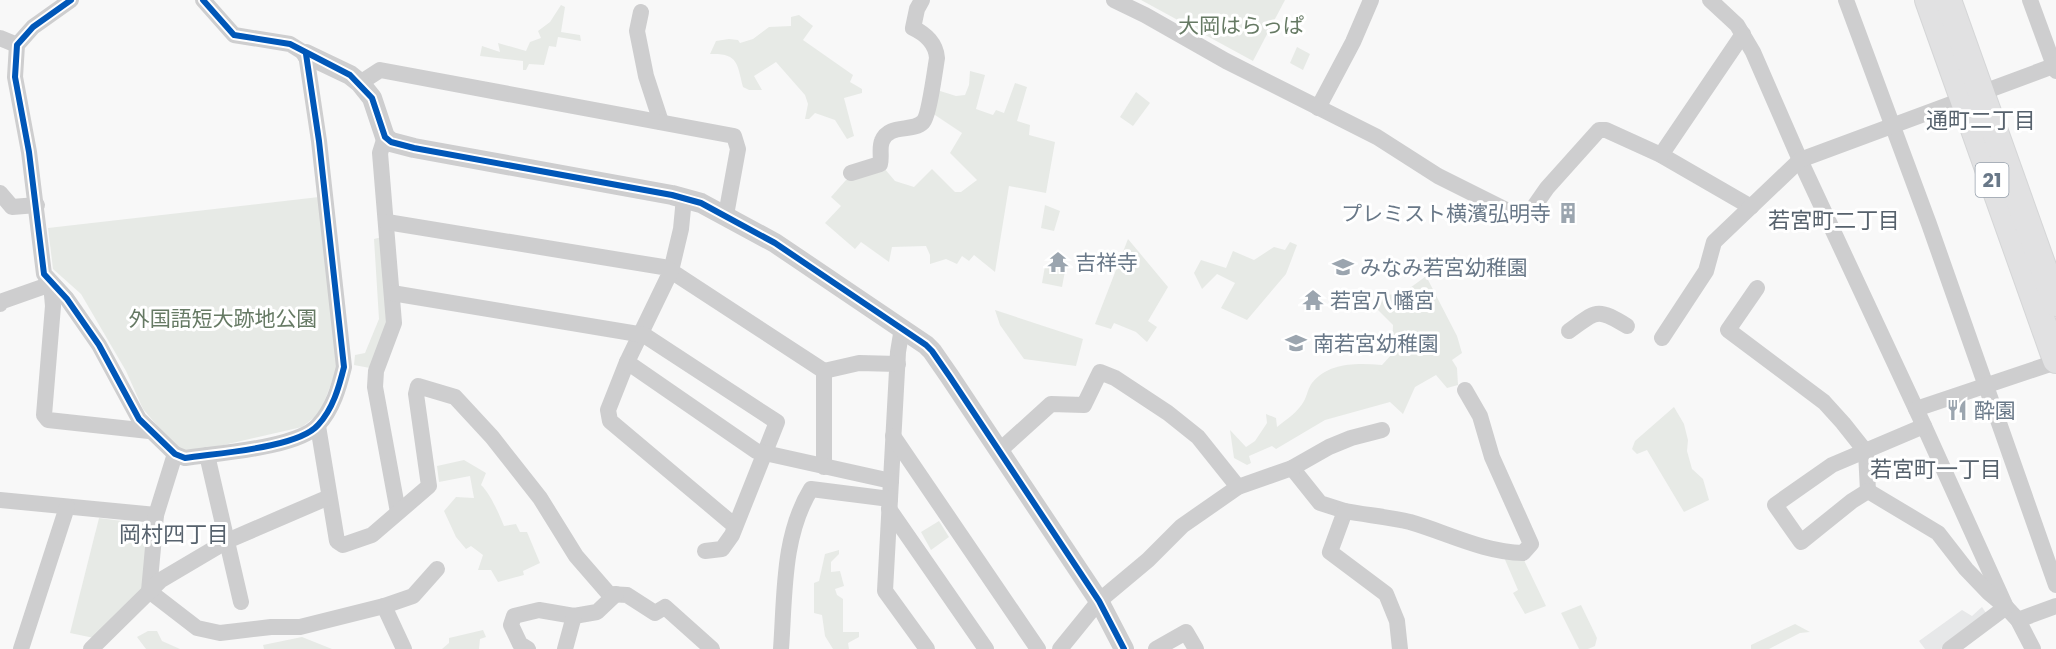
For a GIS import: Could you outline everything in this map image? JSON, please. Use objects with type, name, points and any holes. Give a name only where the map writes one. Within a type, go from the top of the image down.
[{"type":"main road","name":"21","points":[[1928,0],[1972,96],[2056,303]]},
{"type":"main road","name":"21","points":[[1948,0],[1972,96],[2056,361]]},
{"type":"street","points":[[71,0],[33,27],[17,45],[15,77],[37,205],[44,274],[51,284],[67,298],[99,345],[139,419],[175,454],[185,458],[300,438],[318,426],[337,394],[344,367],[319,141],[306,54]]},
{"type":"street","points":[[203,0],[234,36],[290,44],[351,75],[360,82],[372,98],[385,137],[391,142],[401,146],[702,203],[775,243],[902,328],[932,351],[1099,601],[1124,649]]},
{"type":"street","points":[[851,173],[880,164],[881,143],[891,131],[919,125],[926,118],[937,54],[926,34],[913,28],[917,9],[922,0]]},
{"type":"street","points":[[1114,0],[1226,61],[1377,137],[1458,187],[1518,216],[1531,211],[1547,188],[1599,130],[1606,130],[1661,155],[1751,207]]},
{"type":"street","points":[[1318,108],[1353,42],[1371,0]]},
{"type":"street","points":[[1710,0],[1737,26],[1753,52],[1800,160],[2006,608]]},
{"type":"street","points":[[1846,0],[1929,224],[2056,585]]},
{"type":"street","points":[[1662,338],[1706,271],[1714,242],[1800,160],[2055,67],[2030,0]]},
{"type":"street","points":[[641,12],[637,31],[646,76],[661,122]]},
{"type":"street","points":[[1661,155],[1743,34]]},
{"type":"street","points":[[0,38],[17,45]]},
{"type":"street","points":[[360,82],[380,70],[734,136],[738,149],[726,215]]},
{"type":"street","points":[[385,137],[380,153],[394,323],[376,371],[375,387],[398,513]]},
{"type":"street","points":[[0,192],[12,207],[37,205]]},
{"type":"street","points":[[684,198],[681,229],[671,271],[627,362],[608,410],[610,421],[735,526]]},
{"type":"street","points":[[387,222],[652,265],[671,271],[824,371],[859,363],[898,364]]},
{"type":"street","points":[[0,304],[0,302],[51,284]]},
{"type":"street","points":[[51,284],[53,306],[44,415],[48,420],[149,431]]},
{"type":"street","points":[[1757,288],[1728,330],[1824,402],[1866,452],[1868,491]]},
{"type":"street","points":[[392,293],[642,334],[777,422],[735,526],[722,549],[705,552]]},
{"type":"street","points":[[1569,331],[1592,315],[1606,313],[1627,326]]},
{"type":"street","points":[[902,328],[893,436],[885,591],[927,649]]},
{"type":"street","points":[[1916,409],[2056,361]]},
{"type":"street","points":[[627,362],[756,451],[891,481]]},
{"type":"street","points":[[824,371],[824,467]]},
{"type":"street","points":[[998,452],[1046,406],[1051,404],[1084,405],[1100,372],[1115,378],[1168,413],[1198,437],[1238,487]]},
{"type":"street","points":[[318,426],[337,541],[343,545],[372,535],[429,486],[416,394],[418,386],[455,397],[521,472],[576,556],[609,594],[627,595],[655,613],[665,607],[712,649]]},
{"type":"street","points":[[1292,468],[1320,503],[1345,511],[1409,522],[1466,542],[1498,550],[1523,553],[1531,543],[1492,457],[1480,416],[1465,390]]},
{"type":"street","points":[[1868,491],[1801,542],[1775,505],[1832,465],[1924,426]]},
{"type":"street","points":[[1060,649],[1099,601],[1148,560],[1182,526],[1238,487],[1292,468],[1344,441],[1383,430]]},
{"type":"street","points":[[893,436],[1038,649]]},
{"type":"street","points":[[149,591],[156,515],[175,454]]},
{"type":"street","points":[[207,455],[241,602]]},
{"type":"street","points":[[781,649],[792,532],[810,489],[890,504],[986,649]]},
{"type":"street","points":[[1868,491],[1938,533],[1966,569],[2018,620],[2033,649]]},
{"type":"street","points":[[91,649],[161,580],[227,541],[329,497]]},
{"type":"street","points":[[0,500],[156,515]]},
{"type":"street","points":[[21,649],[67,507]]},
{"type":"street","points":[[1345,511],[1330,552],[1386,594],[1397,621],[1400,649]]},
{"type":"street","points":[[149,591],[197,628],[220,633],[271,627],[300,627],[384,606],[413,596],[437,569]]},
{"type":"street","points":[[528,649],[520,644],[511,625],[514,616],[539,610],[574,616],[597,612],[616,594]]},
{"type":"street","points":[[384,606],[404,649]]},
{"type":"street","points":[[2018,620],[2056,606]]},
{"type":"street","points":[[1950,649],[2006,608]]},
{"type":"street","points":[[566,649],[574,616]]},
{"type":"street","points":[[1156,649],[1186,632],[1196,649]]},
{"type":"shaded area","points":[[1982,607],[1986,613],[1941,649],[1925,649],[1919,641],[1962,610],[1972,616]]},
{"type":"green space","name":"大岡はらっぱ","points":[[1141,0],[1285,0],[1253,61]]},
{"type":"green space","points":[[561,5],[565,7],[561,32],[580,35],[581,41],[558,37],[556,47],[549,46],[544,65],[529,64],[526,70],[523,70],[523,61],[480,56],[482,46],[500,52],[498,43],[526,51],[530,42],[541,38],[538,31],[550,22]]},
{"type":"green space","points":[[799,15],[813,26],[803,40],[853,75],[850,82],[862,89],[862,93],[844,98],[854,136],[847,139],[835,120],[815,113],[809,119],[805,119],[808,104],[805,95],[776,62],[754,76],[762,90],[749,90],[743,87],[735,61],[726,55],[710,54],[716,41],[729,39],[738,40],[740,43],[753,39],[769,27],[791,26],[791,17]]},
{"type":"green space","points":[[1297,47],[1310,54],[1303,70],[1290,63]]},
{"type":"green space","points":[[970,71],[985,75],[976,109],[993,115],[996,110],[1004,113],[1015,83],[1027,87],[1017,121],[1030,125],[1029,135],[1055,142],[1046,193],[1009,186],[995,272],[974,255],[969,261],[962,256],[957,264],[946,259],[930,264],[930,255],[926,246],[892,247],[889,262],[861,242],[855,249],[825,223],[841,206],[831,197],[846,180],[884,168],[895,181],[914,187],[932,169],[955,192],[961,192],[977,180],[950,153],[962,133],[932,113],[937,90],[956,96],[965,95],[969,85]]},
{"type":"green space","points":[[1136,92],[1150,103],[1133,126],[1120,117]]},
{"type":"green space","name":"外国語短大跡地公園","points":[[319,197],[339,363],[320,413],[302,427],[189,453],[172,443],[143,409],[126,371],[81,294],[53,269],[48,228]]},
{"type":"green space","points":[[1045,205],[1060,211],[1054,231],[1041,228]]},
{"type":"green space","points":[[382,237],[389,323],[370,368],[354,365],[355,355],[365,353],[379,319],[374,239]]},
{"type":"green space","points":[[1128,239],[1168,287],[1148,321],[1157,327],[1147,342],[1136,332],[1114,323],[1111,329],[1095,324]]},
{"type":"green space","points":[[1290,242],[1297,245],[1286,274],[1247,320],[1221,308],[1235,283],[1217,274],[1202,289],[1194,273],[1201,260],[1226,268],[1233,251],[1254,260],[1274,247],[1285,250]]},
{"type":"green space","points":[[1045,266],[1065,271],[1062,287],[1042,283]]},
{"type":"green space","points":[[1426,276],[1457,336],[1462,353],[1452,360],[1457,368],[1458,385],[1447,388],[1436,375],[1415,387],[1403,414],[1390,402],[1325,420],[1276,449],[1272,446],[1249,456],[1251,463],[1247,465],[1234,458],[1230,430],[1246,447],[1255,441],[1267,423],[1266,414],[1276,418],[1277,427],[1299,409],[1309,387],[1327,371],[1353,364],[1382,365],[1392,354],[1393,325],[1376,308],[1379,294],[1399,293]]},
{"type":"green space","points":[[995,310],[1083,339],[1076,366],[1024,359],[1000,325]]},
{"type":"green space","points":[[1674,407],[1684,424],[1692,469],[1703,479],[1709,500],[1684,512],[1647,450],[1637,454],[1632,449],[1635,441]]},
{"type":"green space","points":[[464,460],[486,473],[481,485],[491,498],[504,526],[516,524],[520,532],[527,532],[540,563],[523,571],[524,575],[498,582],[491,570],[478,570],[483,555],[471,546],[466,549],[456,537],[444,511],[456,497],[474,498],[470,476],[439,482],[437,466]]},
{"type":"green space","points":[[99,518],[146,524],[147,566],[143,588],[94,638],[70,633]]},
{"type":"green space","points":[[939,521],[949,537],[931,550],[921,532]]},
{"type":"green space","points":[[839,550],[839,554],[831,562],[831,572],[840,571],[844,586],[835,589],[837,595],[843,599],[843,632],[859,632],[859,637],[848,643],[849,649],[833,649],[825,636],[822,615],[814,613],[814,583],[819,581],[825,554]]},
{"type":"green space","points":[[1503,555],[1522,556],[1546,606],[1525,614],[1513,593],[1518,590]]},
{"type":"green space","points":[[1581,605],[1597,638],[1595,646],[1588,649],[1579,649],[1561,613]]},
{"type":"green space","points":[[1795,624],[1810,632],[1800,633],[1769,649],[1751,649],[1751,645]]},
{"type":"green space","points":[[483,630],[486,637],[480,639],[479,649],[442,649],[449,643],[449,638]]},
{"type":"green space","points":[[148,631],[157,631],[162,641],[180,649],[146,649],[137,637]]},
{"type":"green space","points":[[302,637],[332,649],[264,649],[263,645]]},
{"type":"cycle path","points":[[71,0],[33,27],[17,45],[15,77],[29,152],[44,274],[67,299],[99,345],[139,419],[175,454],[185,458],[276,444],[308,433],[328,412],[340,382],[344,367],[319,141],[306,54]]},
{"type":"cycle path","points":[[203,0],[234,35],[290,44],[350,75],[372,98],[385,137],[391,142],[672,195],[701,203],[775,243],[926,345],[950,377],[1099,601],[1124,649]]},
{"type":"place","name":"プレミスト横濱弘明寺","points":[[1568,213]]},
{"type":"place","name":"吉祥寺","points":[[1058,262]]},
{"type":"place","name":"みなみ若宮幼稚園","points":[[1343,267]]},
{"type":"place","name":"若宮八幡宮","points":[[1313,300]]},
{"type":"place","name":"南若宮幼稚園","points":[[1296,343]]},
{"type":"place","name":"酔園","points":[[1957,410]]},
{"type":"district","name":"通町二丁目","points":[[1981,120]]},
{"type":"district","name":"若宮町二丁目","points":[[1834,220]]},
{"type":"district","name":"若宮町一丁目","points":[[1936,469]]},
{"type":"district","name":"岡村四丁目","points":[[174,534]]}]
